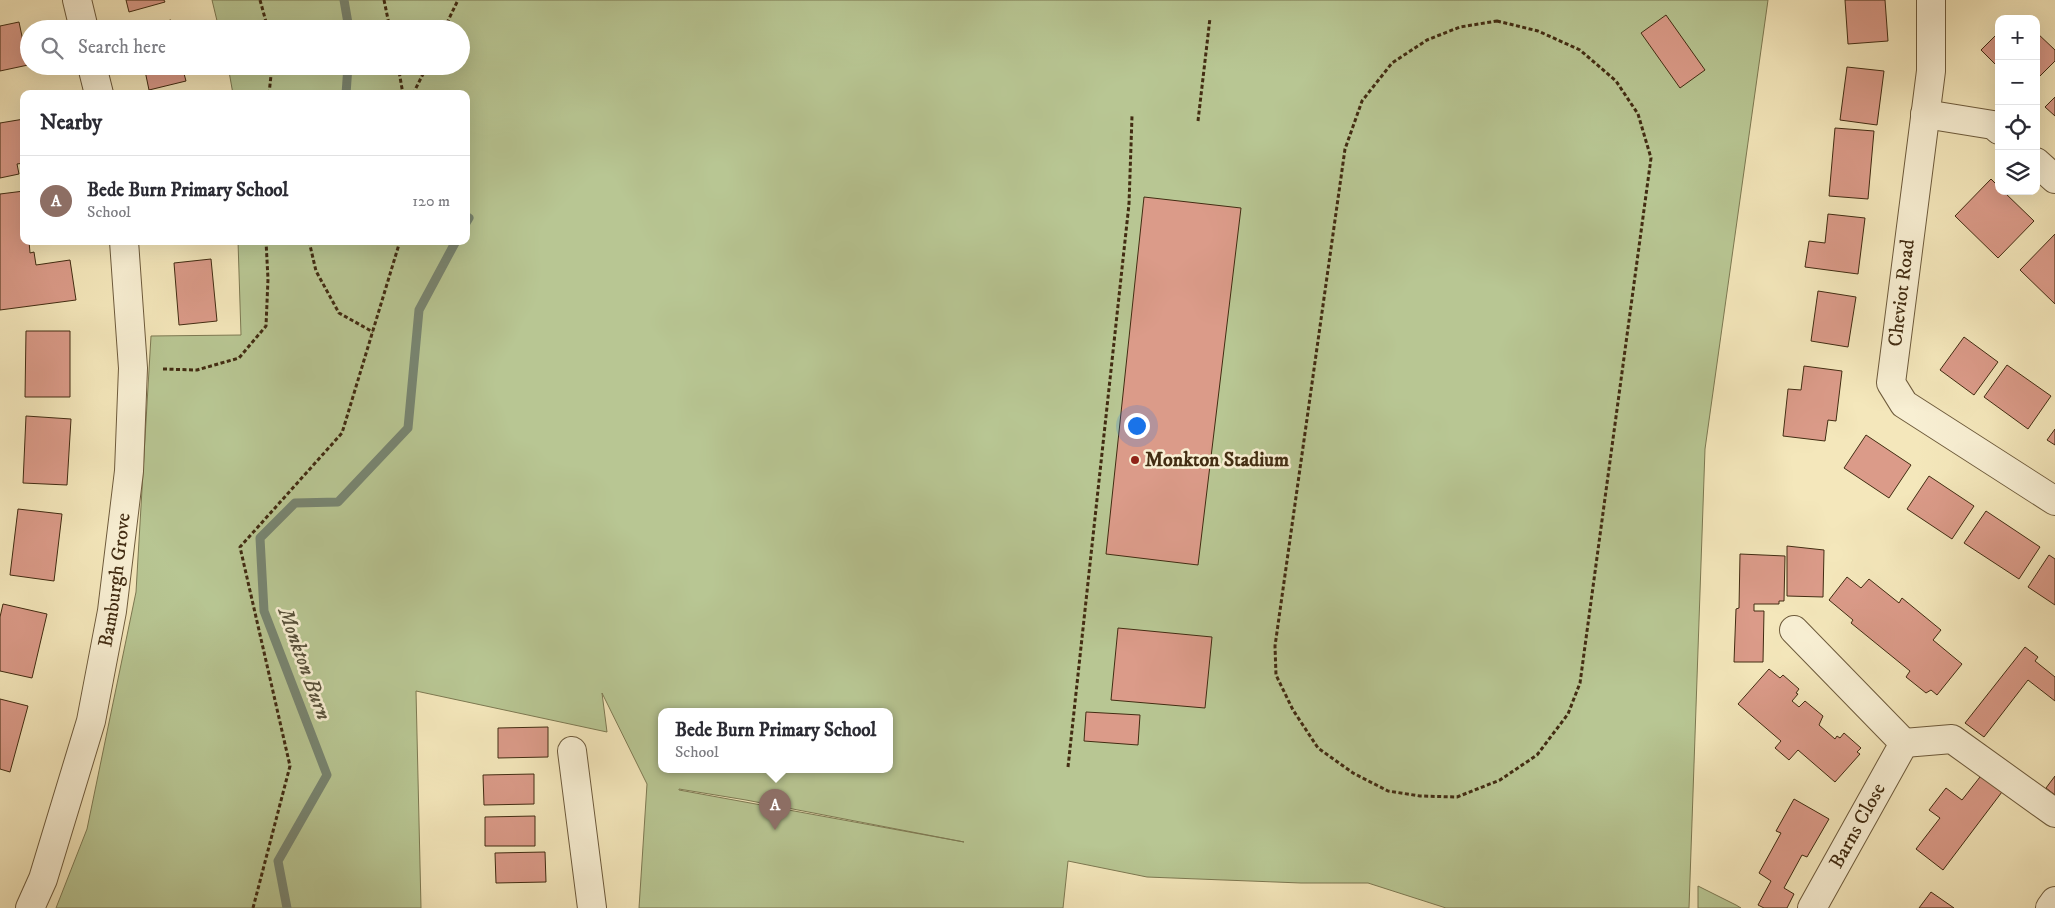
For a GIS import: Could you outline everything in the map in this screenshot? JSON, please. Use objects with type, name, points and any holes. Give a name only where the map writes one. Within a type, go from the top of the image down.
[{"type":"street","points":[[77,0],[82,20]]},
{"type":"street","name":"Cheviot Road","points":[[1931,0],[1931,71],[1891,383],[1904,404],[2055,501]]},
{"type":"street","points":[[94,75],[98,90]]},
{"type":"street","points":[[1925,114],[1995,127]]},
{"type":"street","points":[[2040,166],[2055,179]]},
{"type":"street","name":"Bamburgh Grove","points":[[30,908],[43,878],[91,721],[110,620],[129,471],[133,368],[124,245]]},
{"type":"street","points":[[1794,630],[1904,743],[1952,739],[2055,812]]},
{"type":"street","name":"Barns Close","points":[[1812,908],[1904,743]]},
{"type":"street","points":[[572,751],[592,908]]},
{"type":"street","points":[[2050,908],[2055,901]]},
{"type":"path","points":[[260,0],[266,20]]},
{"type":"path","points":[[384,0],[388,20]]},
{"type":"path","points":[[448,20],[458,0]]},
{"type":"path","points":[[1198,121],[1210,18]]},
{"type":"path","points":[[1497,21],[1538,31],[1580,50],[1616,80],[1638,114],[1651,158],[1580,682],[1568,714],[1537,755],[1500,780],[1458,797],[1420,796],[1388,792],[1353,774],[1318,748],[1293,710],[1276,675],[1275,646],[1345,149],[1362,101],[1392,63],[1427,40],[1460,27],[1497,21]]},
{"type":"path","points":[[269,90],[271,75]]},
{"type":"path","points":[[400,75],[402,90]]},
{"type":"path","points":[[415,90],[422,75]]},
{"type":"path","points":[[1068,767],[1129,204],[1132,116]]},
{"type":"path","points":[[133,368],[197,370],[239,358],[266,326],[268,279],[266,245]]},
{"type":"path","points":[[310,245],[316,271],[340,313],[373,332]]},
{"type":"path","points":[[254,908],[290,766],[240,548],[342,434],[399,245]]},
{"type":"green space","name":"Monkton Stadium","points":[[212,0],[1768,0],[1705,449],[1689,908],[1446,908],[1368,883],[1301,883],[1147,877],[1068,861],[1063,908],[639,908],[647,784],[602,693],[607,732],[416,691],[421,908],[56,908],[87,829],[136,592],[151,336],[241,335],[238,245],[470,245],[470,90],[232,90],[230,75],[470,75],[470,20],[217,20]],"holes":[[[679,789],[746,800],[964,842]]]},
{"type":"green space","points":[[1698,886],[1736,905],[1741,908],[1698,908]]},
{"type":"building","points":[[126,0],[164,0],[165,2],[129,12]]},
{"type":"building","points":[[1845,0],[1885,0],[1888,41],[1848,44]]},
{"type":"building","points":[[1666,15],[1705,70],[1680,88],[1641,33]]},
{"type":"building","points":[[19,22],[20,67],[0,71],[0,26]]},
{"type":"building","points":[[1995,36],[1995,64],[1981,50]]},
{"type":"building","points":[[2040,36],[2055,50],[2055,61],[2040,76]]},
{"type":"building","points":[[1847,67],[1884,71],[1877,125],[1840,120]]},
{"type":"building","points":[[146,75],[184,75],[186,81],[149,90]]},
{"type":"building","points":[[2055,97],[2055,116],[2045,107]]},
{"type":"building","points":[[20,120],[20,164],[17,164],[19,174],[0,178],[0,123]]},
{"type":"building","points":[[1835,128],[1874,131],[1868,199],[1829,196]]},
{"type":"building","points":[[1991,179],[1995,183],[1995,195],[2007,195],[2034,221],[1998,258],[1955,216]]},
{"type":"building","points":[[20,192],[20,245],[29,245],[30,253],[34,252],[36,265],[70,260],[76,300],[0,310],[0,194]]},
{"type":"building","points":[[1144,197],[1241,208],[1198,565],[1106,554]]},
{"type":"building","points":[[1828,214],[1865,218],[1858,274],[1805,267],[1809,241],[1825,243]]},
{"type":"building","points":[[2055,234],[2055,304],[2020,270]]},
{"type":"building","points":[[211,259],[217,321],[179,325],[174,263]]},
{"type":"building","points":[[1818,291],[1856,297],[1848,347],[1811,341]]},
{"type":"building","points":[[26,331],[70,331],[70,397],[25,397]]},
{"type":"building","points":[[1964,337],[1998,362],[1974,395],[1940,370]]},
{"type":"building","points":[[2007,365],[2051,396],[2028,429],[1984,397]]},
{"type":"building","points":[[1804,366],[1842,371],[1836,421],[1828,420],[1825,441],[1783,436],[1788,389],[1801,390]]},
{"type":"building","points":[[26,416],[71,419],[67,485],[23,483]]},
{"type":"building","points":[[2055,429],[2055,445],[2047,440]]},
{"type":"building","points":[[1866,435],[1911,465],[1889,498],[1844,468]]},
{"type":"building","points":[[1929,476],[1974,506],[1952,539],[1907,509]]},
{"type":"building","points":[[18,509],[62,514],[54,581],[10,575]]},
{"type":"building","points":[[1986,511],[2040,547],[2019,579],[1964,543]]},
{"type":"building","points":[[1787,546],[1824,550],[1823,597],[1787,596]]},
{"type":"building","points":[[1740,554],[1785,556],[1784,601],[1779,601],[1779,604],[1754,604],[1754,611],[1764,611],[1763,662],[1734,662],[1736,609],[1739,608]]},
{"type":"building","points":[[2049,555],[2055,559],[2055,605],[2028,587]]},
{"type":"building","points":[[1847,577],[1861,588],[1869,579],[1899,603],[1902,598],[1941,630],[1933,640],[1962,664],[1937,695],[1931,690],[1926,693],[1906,677],[1910,671],[1851,623],[1853,620],[1829,600]]},
{"type":"building","points":[[3,604],[47,614],[32,678],[0,671],[0,617]]},
{"type":"building","points":[[1118,628],[1212,637],[1205,708],[1111,700]]},
{"type":"building","points":[[2025,647],[2038,657],[2035,661],[2055,677],[2055,701],[2028,680],[1984,737],[1965,723]]},
{"type":"building","points":[[1769,669],[1780,678],[1783,675],[1799,689],[1796,693],[1798,694],[1792,701],[1799,707],[1805,701],[1823,716],[1819,725],[1835,739],[1837,736],[1840,738],[1844,733],[1861,748],[1857,752],[1860,754],[1835,782],[1798,750],[1789,760],[1775,748],[1781,741],[1738,704]]},
{"type":"building","points":[[0,699],[28,706],[10,772],[0,769]]},
{"type":"building","points":[[1086,712],[1140,715],[1138,745],[1084,741]]},
{"type":"building","points":[[548,727],[548,757],[498,758],[498,728]]},
{"type":"building","points":[[1987,768],[2008,784],[1943,870],[1916,849],[1940,818],[1929,810],[1946,788],[1962,800]]},
{"type":"building","points":[[534,774],[534,804],[484,805],[483,775]]},
{"type":"building","points":[[2055,776],[2055,795],[2046,788]]},
{"type":"building","points":[[1794,799],[1829,819],[1807,857],[1802,855],[1784,888],[1794,894],[1787,908],[1764,908],[1758,905],[1771,881],[1759,873],[1781,833],[1776,831]]},
{"type":"building","points":[[535,816],[535,846],[485,846],[485,817]]},
{"type":"building","points":[[545,852],[546,882],[496,883],[495,853]]},
{"type":"building","points":[[1931,892],[1954,908],[1919,908]]},
{"type":"waterway","name":"Monkton Burn","points":[[344,0],[347,20]]},
{"type":"waterway","name":"Monkton Burn","points":[[346,90],[347,75]]},
{"type":"waterway","name":"Monkton Burn","points":[[287,908],[278,861],[327,775],[264,611],[260,538],[295,503],[338,502],[408,428],[419,310],[454,245]]},
{"type":"place","name":"Monkton Stadium","points":[[1135,460]]},
{"type":"place","name":"Bede Burn Primary School","points":[[775,830]]}]
